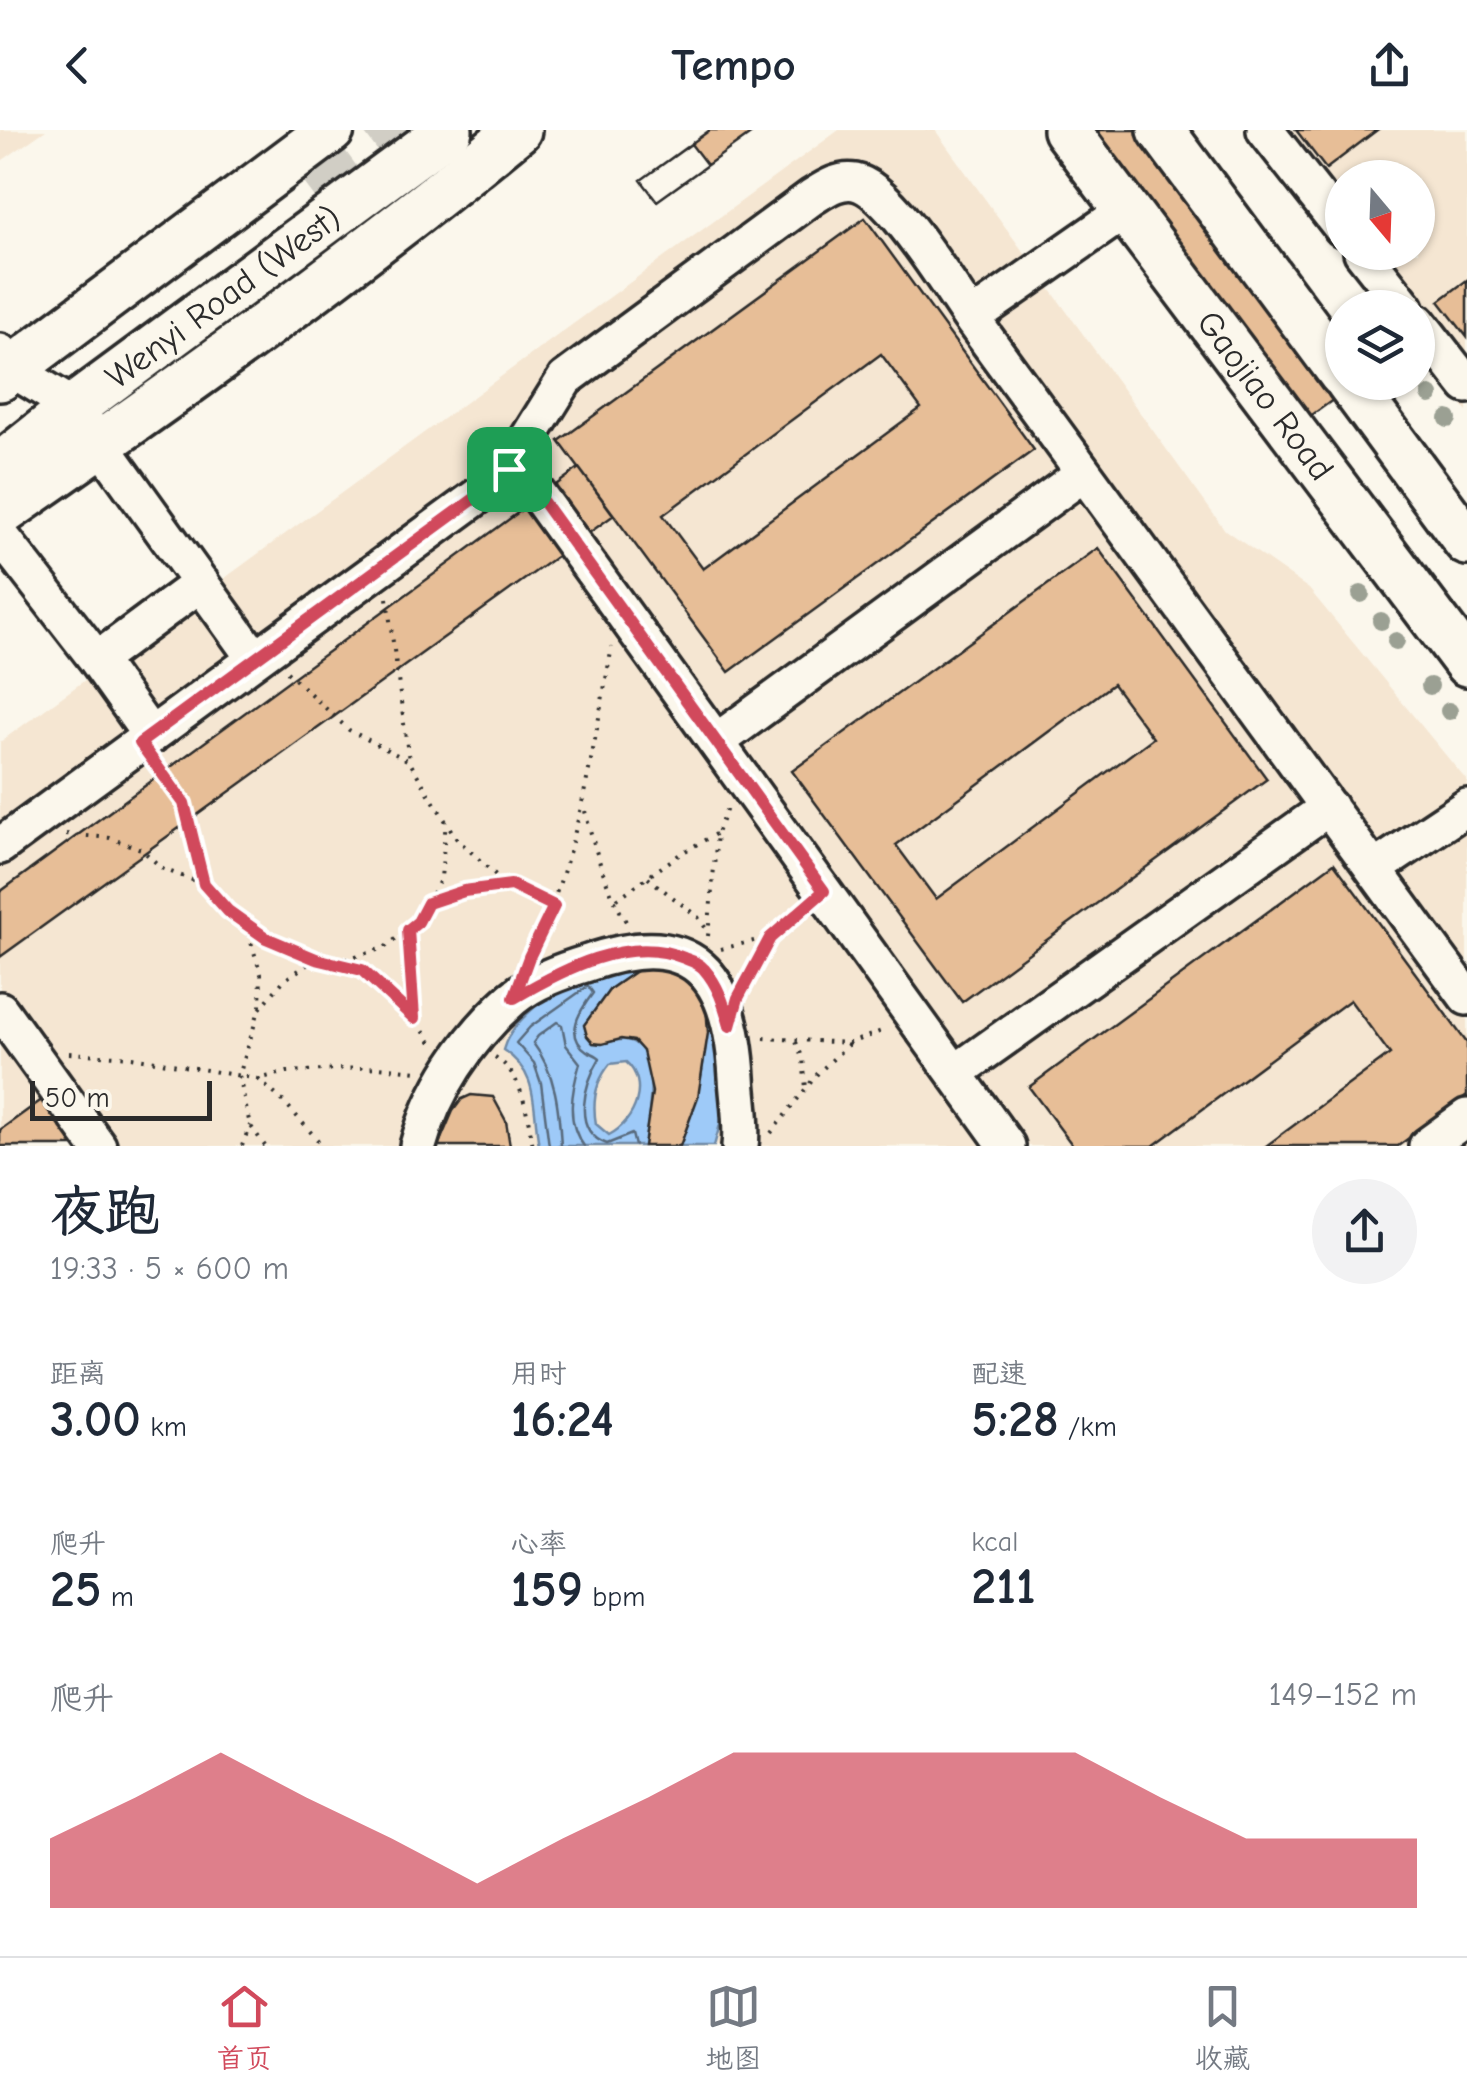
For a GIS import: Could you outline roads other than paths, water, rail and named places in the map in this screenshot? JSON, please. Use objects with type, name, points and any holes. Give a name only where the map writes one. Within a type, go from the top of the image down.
[{"type":"main road","name":"Wenyi Road (West)","points":[[3,375],[330,130]]},
{"type":"main road","name":"Wenyi Road (West)","points":[[0,466],[448,130]]},
{"type":"main road","points":[[402,164],[514,130]]},
{"type":"main road","points":[[0,514],[446,190],[514,130]]},
{"type":"main road","name":"Gaojiao Road","points":[[1066,130],[1467,662]]},
{"type":"main road","points":[[1161,130],[1325,351]]},
{"type":"main road","points":[[1361,400],[1467,542]]},
{"type":"street","points":[[1265,130],[1325,206]]},
{"type":"street","points":[[13,837],[504,477],[565,379],[812,197],[836,183],[856,182],[874,190],[891,206],[1467,997]]},
{"type":"street","points":[[971,318],[1126,210]]},
{"type":"street","points":[[1376,270],[1392,290]]},
{"type":"street","points":[[1435,344],[1467,385]]},
{"type":"street","points":[[3,375],[74,407],[201,584],[260,655]]},
{"type":"street","points":[[509,469],[528,481],[1007,1146]]},
{"type":"street","points":[[716,742],[1084,473]]},
{"type":"street","points":[[0,535],[97,660],[145,739]]},
{"type":"street","points":[[97,660],[201,584]]},
{"type":"street","points":[[954,1073],[1329,807]]},
{"type":"street","points":[[1374,870],[1467,808]]},
{"type":"street","points":[[418,1146],[456,1062],[514,998],[556,974],[642,948],[672,952],[705,950],[722,994],[754,1142]]},
{"type":"street","points":[[0,1010],[98,1146]]},
{"type":"street","points":[[1427,1146],[1467,1117]]},
{"type":"water","points":[[646,964],[610,989],[584,1025],[593,1041],[628,1040],[643,1052],[650,1077],[644,1146],[539,1146],[529,1081],[515,1059],[503,1050],[506,1041],[526,1015],[562,989]],"holes":[[[626,1062],[637,1080],[636,1102],[626,1121],[609,1135],[596,1124],[598,1085],[610,1064]]]},
{"type":"water","points":[[711,1000],[725,1106],[714,1146],[680,1146],[701,1076],[706,1004]]},
{"type":"tunnel","points":[[317,200],[411,130]]}]
